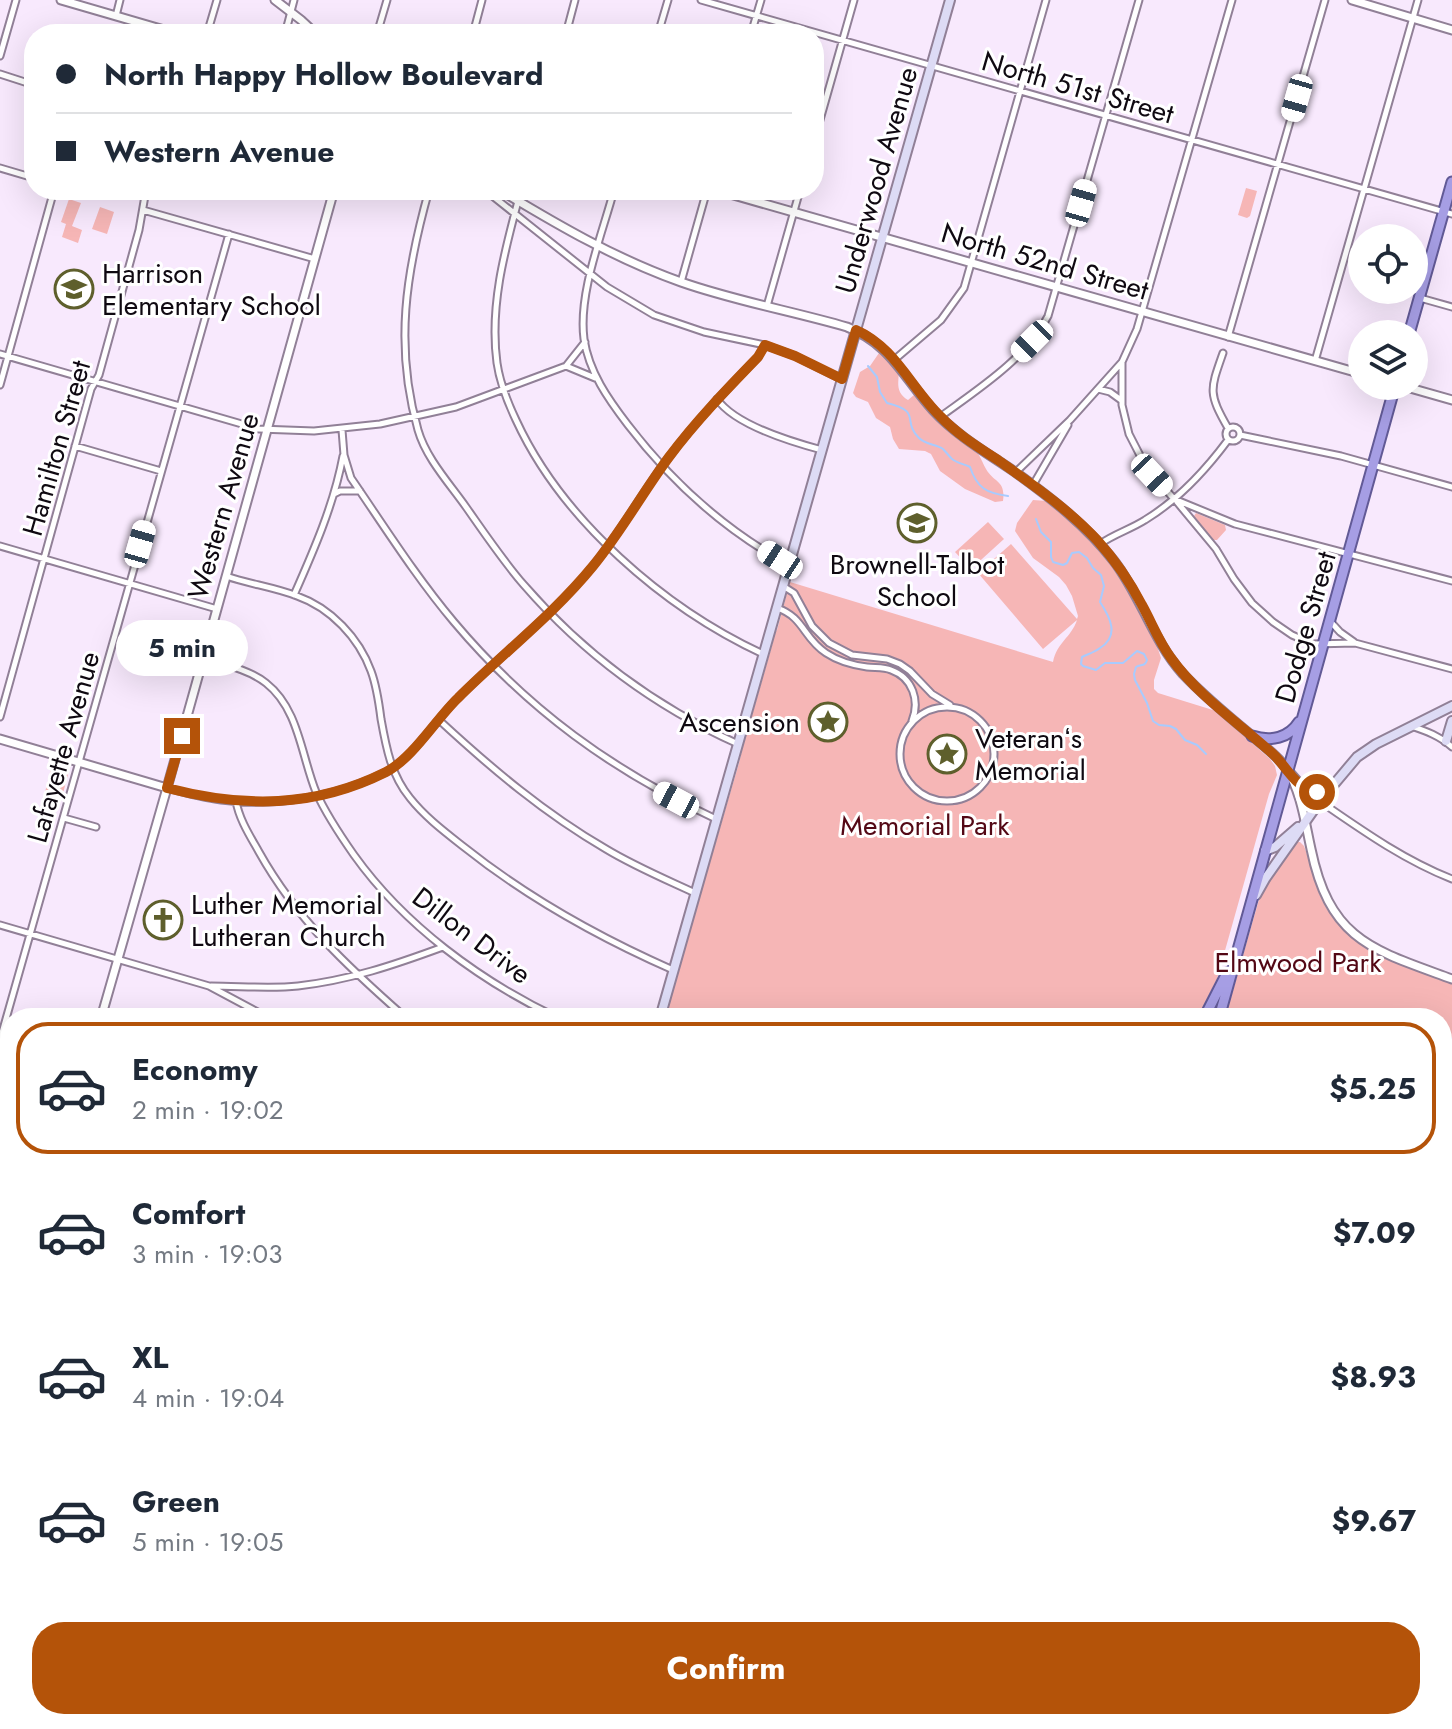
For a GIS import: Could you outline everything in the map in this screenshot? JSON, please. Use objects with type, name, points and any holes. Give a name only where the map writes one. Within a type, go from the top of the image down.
[{"type":"highway","points":[[1428,274],[1448,213],[1452,182]]},
{"type":"highway","name":"Dodge Street","points":[[1222,1008],[1391,400]]},
{"type":"highway","points":[[1252,736],[1263,739],[1281,737],[1295,728],[1303,715]]},
{"type":"highway","points":[[1209,1008],[1235,959]]},
{"type":"main road","name":"Underwood Avenue","points":[[663,1008],[950,0]]},
{"type":"main road","points":[[1250,906],[1305,821],[1349,766],[1369,749],[1452,706]]},
{"type":"main road","points":[[1449,744],[1452,721]]},
{"type":"main road","points":[[1288,771],[1302,787],[1313,792],[1326,790],[1334,783]]},
{"type":"main road","points":[[1265,851],[1280,843],[1305,821]]},
{"type":"street","points":[[0,56],[16,0]]},
{"type":"street","points":[[61,0],[144,24]]},
{"type":"street","points":[[116,16],[120,0]]},
{"type":"street","points":[[210,24],[217,0]]},
{"type":"street","points":[[275,0],[305,24]]},
{"type":"street","points":[[288,24],[294,0]]},
{"type":"street","points":[[380,24],[387,0]]},
{"type":"street","points":[[476,24],[482,0]]},
{"type":"street","points":[[569,24],[575,0]]},
{"type":"street","points":[[661,24],[668,0]]},
{"type":"street","name":"North 51st Street","points":[[701,0],[785,24]]},
{"type":"street","points":[[754,24],[761,0]]},
{"type":"street","points":[[824,105],[854,0]]},
{"type":"street","points":[[894,360],[930,331],[951,309],[964,288],[1046,0]]},
{"type":"street","points":[[940,417],[1032,341],[1048,316],[1139,0]]},
{"type":"street","points":[[1015,473],[1070,420],[1122,362],[1135,337],[1232,0]]},
{"type":"street","points":[[1228,337],[1325,0]]},
{"type":"street","points":[[1352,0],[1452,30]]},
{"type":"street","points":[[1315,361],[1418,0]]},
{"type":"street","name":"North 51st Street","points":[[824,35],[1448,213]]},
{"type":"street","points":[[0,74],[24,82]]},
{"type":"street","points":[[0,168],[24,175]]},
{"type":"street","points":[[0,385],[51,200]]},
{"type":"street","name":"Hamilton Street","points":[[0,717],[91,389],[99,375],[144,200]]},
{"type":"street","name":"Western Avenue","points":[[104,1008],[331,200]]},
{"type":"street","points":[[427,200],[405,303],[407,374],[415,418],[424,445],[502,559],[576,639],[632,683],[696,724],[738,744]]},
{"type":"street","points":[[498,200],[590,275],[654,315],[704,332],[765,345],[842,379]]},
{"type":"street","points":[[611,200],[584,306],[585,342],[589,363],[597,380],[618,412],[663,466],[719,518],[789,565]]},
{"type":"street","points":[[681,282],[704,200]]},
{"type":"street","name":"North 52nd Street","points":[[751,200],[1348,370]]},
{"type":"street","points":[[767,306],[797,200]]},
{"type":"street","points":[[764,654],[688,610],[647,580],[609,546],[573,509],[544,472],[523,436],[503,389],[497,364],[495,316],[518,201],[598,247],[639,266],[681,282],[856,330],[873,340],[894,360],[940,417],[966,439],[1033,485],[1100,544],[1130,583],[1172,660],[1288,771],[1305,821],[1321,888],[1343,923],[1376,950],[1452,979]]},
{"type":"street","points":[[142,210],[315,259]]},
{"type":"street","name":"Lafayette Avenue","points":[[9,1008],[229,234]]},
{"type":"street","points":[[1428,300],[1452,307]]},
{"type":"street","points":[[0,354],[267,430],[342,429],[415,418],[456,407],[566,366],[585,342]]},
{"type":"street","points":[[0,739],[167,788],[236,801],[276,801],[318,795],[355,785],[393,768],[455,701],[577,584],[609,546],[688,432],[758,357],[765,345]]},
{"type":"street","points":[[1223,353],[1212,391],[1217,410],[1228,428]]},
{"type":"street","points":[[1122,362],[1122,401],[1129,434],[1140,457],[1216,549],[1252,603],[1292,635],[1313,644],[1355,643],[1452,669]]},
{"type":"street","points":[[566,366],[597,380]]},
{"type":"street","points":[[1098,389],[1110,392],[1122,401]]},
{"type":"street","points":[[1428,393],[1452,400]]},
{"type":"street","points":[[717,399],[726,409],[751,424],[822,450]]},
{"type":"street","points":[[1033,485],[1070,420]]},
{"type":"street","points":[[1228,428],[1236,427],[1240,435]]},
{"type":"street","points":[[1228,428],[1225,433],[1228,440]]},
{"type":"street","points":[[342,429],[344,455],[351,478],[441,606],[492,665],[548,716],[590,748],[652,788],[717,820]]},
{"type":"street","points":[[1240,435],[1341,456],[1452,487]]},
{"type":"street","points":[[1228,440],[1235,441],[1240,435]]},
{"type":"street","points":[[1100,544],[1145,521],[1174,499],[1228,440]]},
{"type":"street","points":[[75,446],[161,471]]},
{"type":"street","points":[[294,595],[319,535],[344,455]]},
{"type":"street","points":[[333,494],[360,491]]},
{"type":"street","points":[[1174,499],[1235,524],[1452,581]]},
{"type":"street","points":[[0,546],[217,609]]},
{"type":"street","points":[[226,576],[294,595],[330,615],[347,630],[362,652],[375,684],[387,754],[404,790],[424,814],[514,884],[605,938],[674,970]]},
{"type":"street","points":[[783,586],[794,593],[812,626],[829,643],[852,655],[887,659],[900,664],[932,694],[954,708]]},
{"type":"street","points":[[777,608],[793,615],[812,641],[827,654],[850,664],[889,669],[902,676],[911,686],[916,711],[900,751],[902,767],[909,781],[923,794],[949,801],[964,797],[980,787],[993,763],[993,747],[989,733],[979,720],[967,711],[945,707],[929,711],[911,724]]},
{"type":"street","points":[[1329,620],[1355,643]]},
{"type":"street","name":"Dillon Drive","points":[[204,658],[251,673],[279,695],[292,717],[307,770],[318,795],[371,876],[406,914],[444,947],[497,984],[540,1008]]},
{"type":"street","points":[[439,720],[482,761],[566,825],[624,859],[696,894]]},
{"type":"street","points":[[1410,726],[1432,733],[1449,744]]},
{"type":"street","points":[[236,801],[238,811],[276,881],[324,942],[395,1008]]},
{"type":"street","points":[[1320,801],[1387,847],[1452,879]]},
{"type":"street","points":[[64,818],[96,827]]},
{"type":"street","points":[[0,925],[209,986],[251,1008]]},
{"type":"street","points":[[209,986],[296,986],[358,976],[444,947]]},
{"type":"street","points":[[235,999],[238,986]]},
{"type":"green space","points":[[1246,188],[1257,191],[1247,218],[1238,215]]},
{"type":"green space","points":[[69,200],[81,203],[72,226],[82,230],[78,243],[62,237],[66,224],[61,222]]},
{"type":"green space","points":[[100,207],[114,212],[107,234],[92,229]]},
{"type":"green space","points":[[879,353],[884,354],[899,372],[899,388],[904,397],[908,400],[914,395],[919,397],[921,403],[953,435],[975,449],[989,474],[1001,485],[1003,501],[995,502],[965,489],[940,471],[931,454],[925,451],[899,449],[890,427],[876,418],[868,402],[853,393],[860,372],[870,366]]},
{"type":"green space","name":"Memorial Park","points":[[1033,500],[1047,501],[1064,512],[1113,565],[1131,592],[1161,658],[1154,689],[1158,693],[1216,711],[1275,766],[1277,775],[1217,979],[1202,1008],[667,1008],[790,582],[1053,662],[1077,620],[1043,649],[978,573],[1011,544],[1077,619],[1066,585],[1033,558],[1015,531]]},
{"type":"green space","points":[[1196,513],[1225,525],[1226,530],[1217,540],[1213,540],[1194,516]]},
{"type":"green space","points":[[988,522],[1004,539],[971,569],[955,552]]},
{"type":"green space","points":[[53,762],[70,767],[62,797],[45,792]]},
{"type":"green space","name":"Elmwood Park","points":[[1300,842],[1322,900],[1333,918],[1361,944],[1378,954],[1452,983],[1452,1008],[1228,1008],[1262,889]]},
{"type":"waterway","points":[[868,366],[877,377],[880,392],[887,403],[908,413],[911,426],[919,438],[940,447],[954,460],[970,467],[983,488],[1008,496]]},
{"type":"waterway","points":[[1036,519],[1041,532],[1051,542],[1053,562],[1063,565],[1072,553],[1079,552],[1101,575],[1104,586],[1100,602],[1110,620],[1110,638],[1096,651],[1082,657],[1081,664],[1096,670],[1105,663],[1123,663],[1137,651],[1144,654],[1147,660],[1136,667],[1134,674],[1153,721],[1176,729],[1185,740],[1197,745],[1206,754]]},
{"type":"place","name":"Harrison Elementary School","points":[[74,289]]},
{"type":"place","name":"Brownell-Talbot School","points":[[917,523]]},
{"type":"place","name":"Ascension","points":[[828,722]]},
{"type":"place","name":"Veteranʻs Memorial","points":[[947,754]]},
{"type":"place","name":"Luther Memorial Lutheran Church","points":[[163,920]]},
{"type":"route","points":[[182,736],[167,788],[220,800],[276,801],[326,794],[387,771],[401,762],[455,701],[591,569],[688,432],[758,357],[765,345],[842,379],[856,330],[885,350],[932,409],[948,424],[1085,527],[1130,583],[1162,645],[1182,673],[1273,754],[1302,787],[1317,792]]}]
